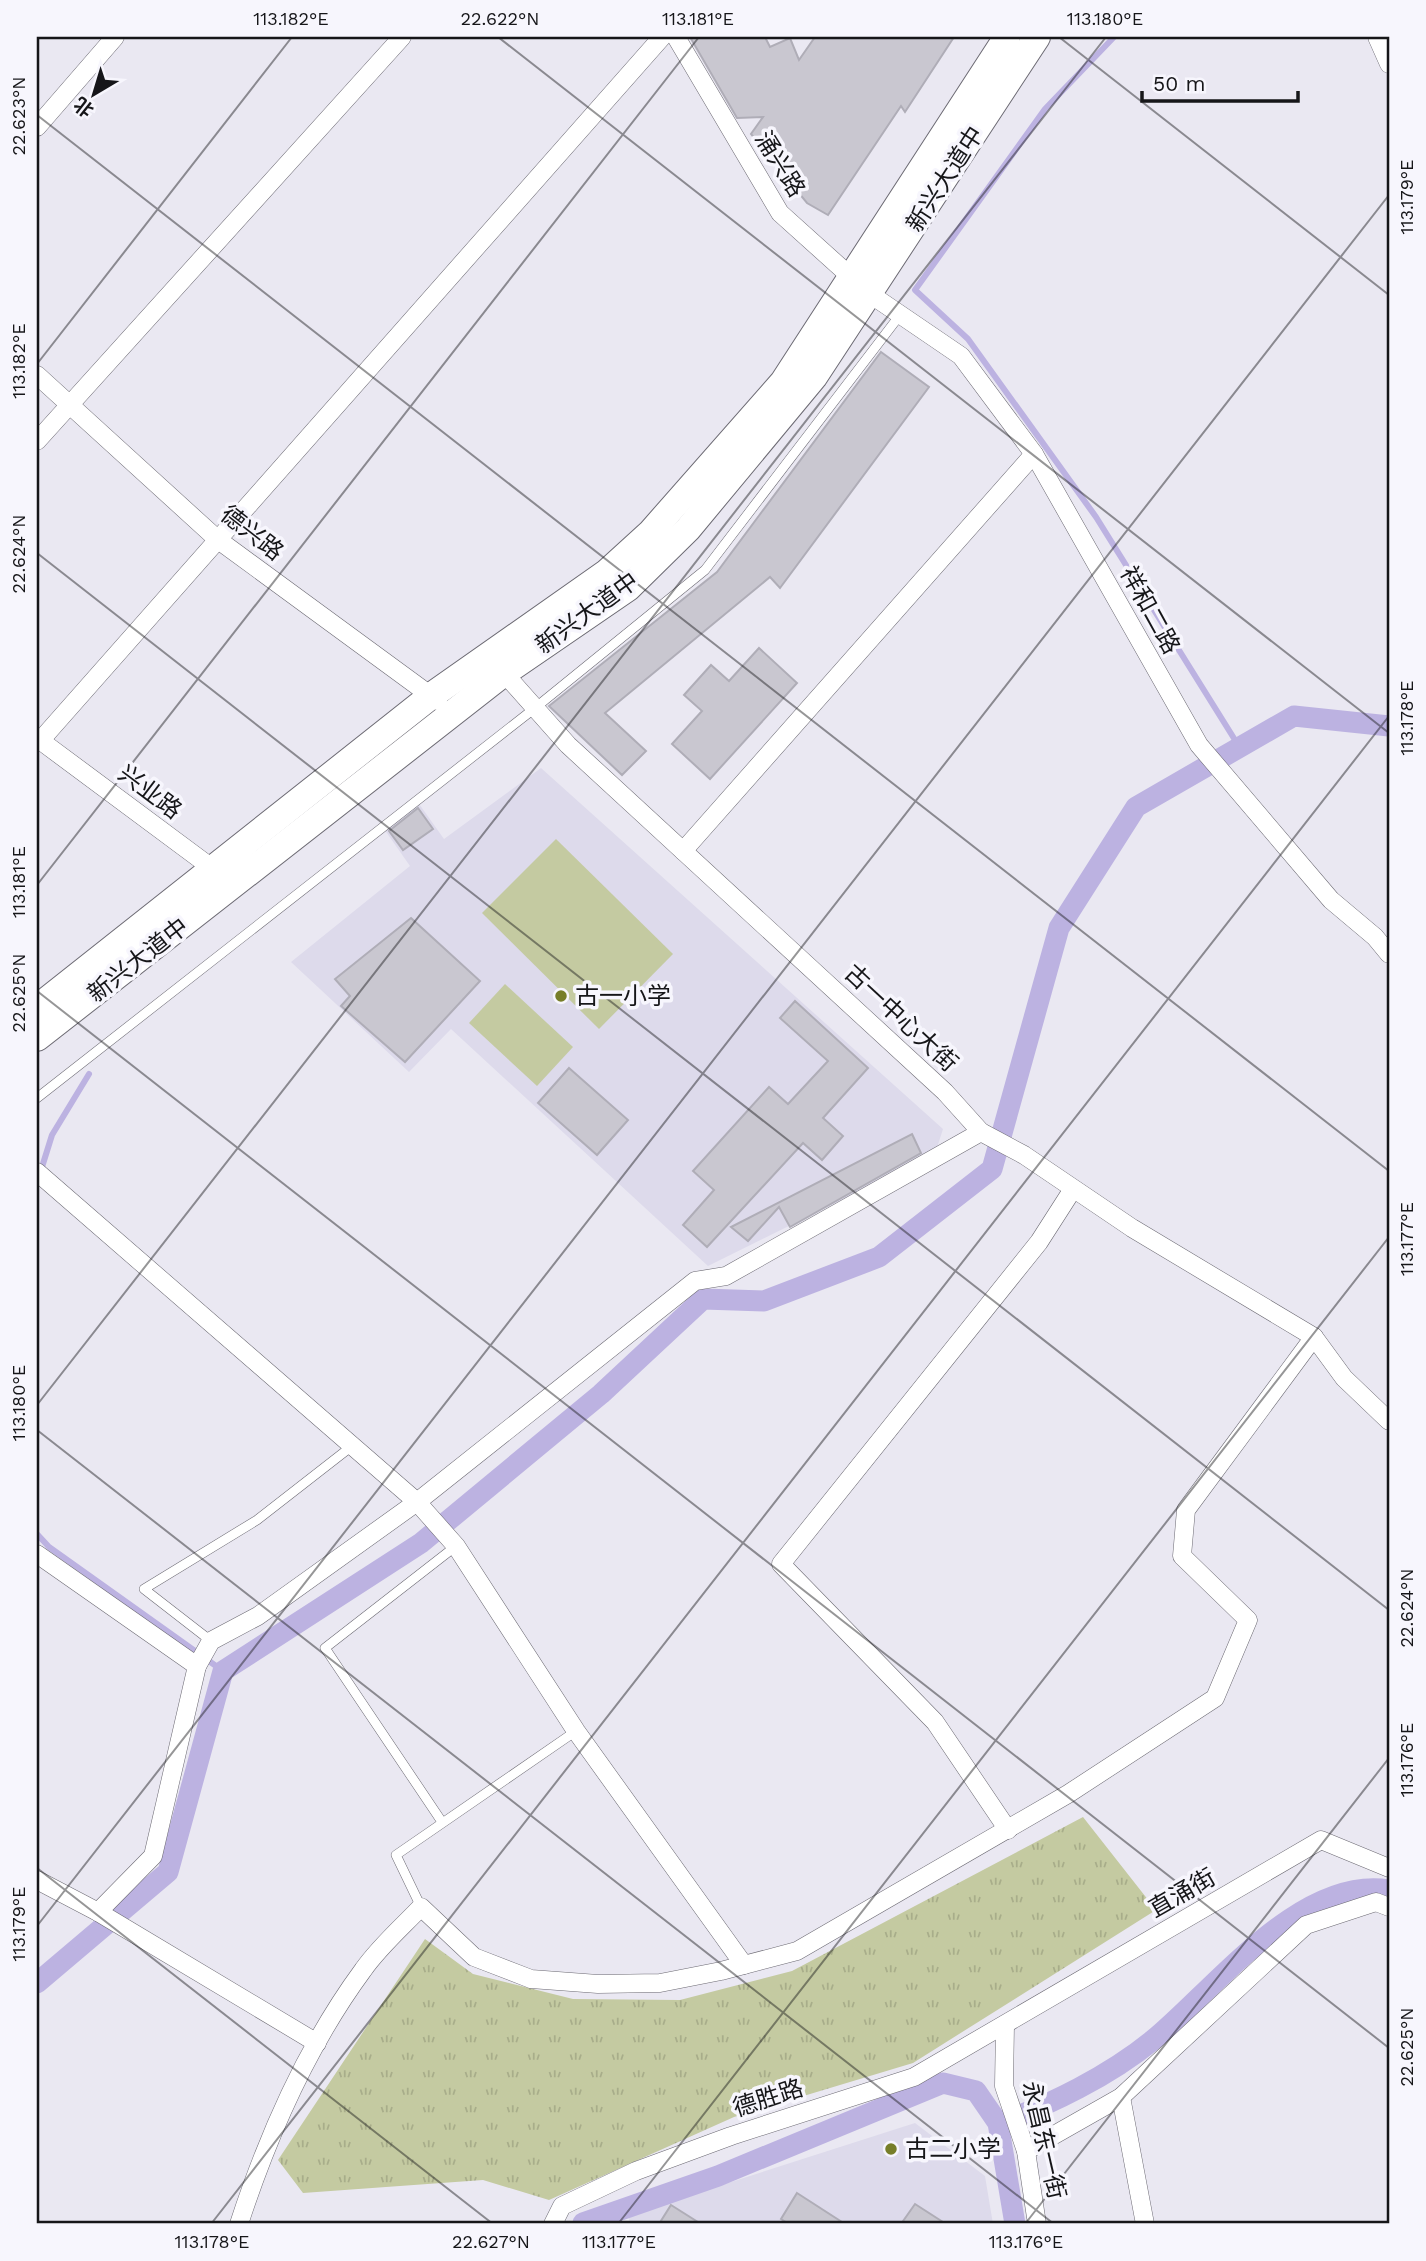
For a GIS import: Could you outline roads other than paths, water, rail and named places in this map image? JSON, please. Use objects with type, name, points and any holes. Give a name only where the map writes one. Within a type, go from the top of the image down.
[{"type":"main road","name":"新兴大道中","points":[[40,1024],[211,868],[432,696],[606,573],[651,532],[783,382],[861,286],[1029,39]]},
{"type":"main road","name":"新兴大道中","points":[[40,1024],[234,885],[503,673],[628,588],[688,529],[814,377],[861,286]]},
{"type":"street","points":[[37,127],[115,37]]},
{"type":"street","points":[[37,441],[402,37]]},
{"type":"street","points":[[38,739],[662,37]]},
{"type":"street","name":"涌兴路","points":[[676,37],[780,213],[861,286]]},
{"type":"street","points":[[1377,37],[1389,64]]},
{"type":"street","name":"祥和二路","points":[[861,286],[961,356],[1034,454],[1199,745],[1331,900],[1375,937],[1389,954]]},
{"type":"street","name":"德兴路","points":[[37,375],[217,539],[453,712]]},
{"type":"street","points":[[683,851],[1034,454]]},
{"type":"street","name":"古一中心大街","points":[[503,673],[568,745],[945,1092],[981,1132],[1024,1155],[1073,1189],[1314,1337]]},
{"type":"street","name":"兴业路","points":[[38,739],[234,885]]},
{"type":"street","points":[[98,1912],[153,1856],[197,1666],[211,1641],[258,1616],[417,1502],[695,1281],[726,1276],[981,1132]]},
{"type":"street","points":[[37,1172],[417,1502],[456,1546],[576,1731],[744,1965]]},
{"type":"street","points":[[1008,1830],[935,1722],[781,1564],[1039,1242],[1073,1189]]},
{"type":"street","points":[[239,2224],[264,2148],[317,2043],[363,1968],[421,1907],[474,1957],[531,1979],[598,1984],[660,1983],[797,1951],[1008,1830],[1215,1698],[1248,1620],[1182,1556],[1185,1510],[1314,1337],[1344,1378],[1389,1422]]},
{"type":"street","points":[[37,1554],[46,1563],[197,1666]]},
{"type":"street","name":"直涌街","points":[[1005,2025],[1321,1840],[1389,1868]]},
{"type":"street","points":[[39,1884],[98,1912],[148,1945],[317,2043]]},
{"type":"street","points":[[1026,2151],[1121,2097],[1306,1925],[1376,1902],[1389,1907]]},
{"type":"street","name":"永昌东一街","points":[[1005,2025],[1004,2086],[1026,2151],[1037,2224]]},
{"type":"street","name":"德胜路","points":[[553,2224],[562,2206],[636,2171],[731,2136],[914,2077],[1005,2025]]},
{"type":"street","points":[[1121,2097],[1145,2224]]},
{"type":"lane","points":[[37,1098],[535,708],[705,570],[900,315]]},
{"type":"lane","points":[[211,1641],[144,1589],[257,1520],[352,1446]]},
{"type":"lane","points":[[442,1822],[325,1648],[456,1546]]},
{"type":"lane","points":[[421,1907],[396,1856],[576,1731]]},
{"type":"waterway","points":[[1114,37],[1045,109],[915,290],[968,339],[1096,517],[1240,748]]},
{"type":"waterway","points":[[37,1983],[168,1872],[223,1671],[421,1543],[601,1394],[703,1299],[764,1301],[879,1257],[992,1169],[1059,928],[1136,807],[1294,716],[1389,726]]},
{"type":"waterway","points":[[37,1183],[52,1135],[89,1074]]},
{"type":"waterway","points":[[37,1534],[49,1547],[223,1671]]},
{"type":"waterway","points":[[998,2123],[1038,2108],[1078,2088],[1136,2053],[1177,2019],[1260,1941],[1291,1918],[1323,1900],[1356,1890],[1389,1890]]},
{"type":"waterway","points":[[583,2223],[718,2176],[943,2083],[976,2091],[998,2123],[1015,2224]]},
{"type":"place","name":"古一小学","points":[[561,996]]},
{"type":"place","name":"古二小学","points":[[891,2149]]}]
